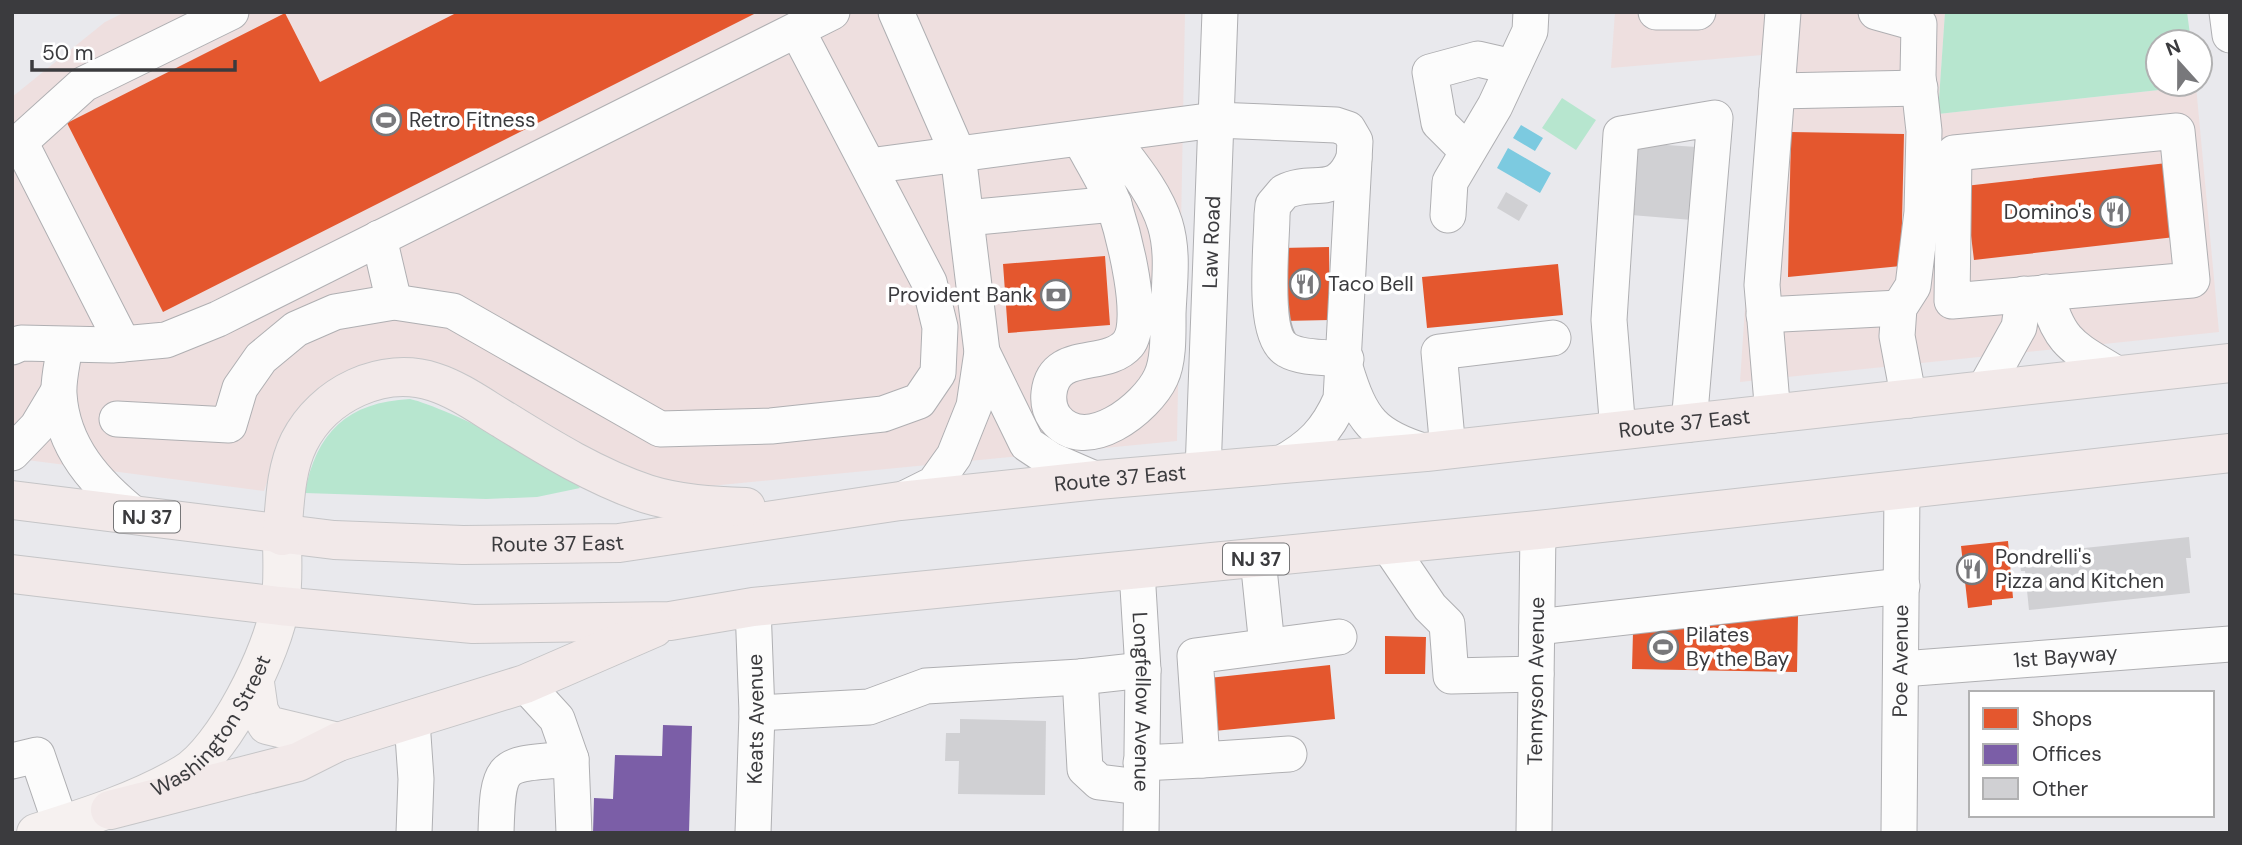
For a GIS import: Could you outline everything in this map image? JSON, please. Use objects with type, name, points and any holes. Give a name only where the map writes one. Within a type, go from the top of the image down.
[{"type":"highway","name":"Route 37 East","points":[[12,500],[282,536],[463,545],[619,543],[900,501],[1437,451],[2230,363]]},
{"type":"highway","points":[[282,536],[287,480],[299,442],[320,412],[342,395],[365,384],[400,377],[433,382],[463,395],[565,457],[646,493],[697,506],[850,509]]},
{"type":"highway","name":"NJ 37","points":[[12,575],[281,607],[474,624],[670,621],[753,607],[1538,530],[2230,453]]},
{"type":"highway","points":[[110,810],[298,762],[338,743],[525,684],[670,621]]},
{"type":"main road","name":"Washington Street","points":[[46,830],[110,810],[187,773],[225,732],[255,683],[281,607],[282,536]]},
{"type":"main road","points":[[255,683],[259,711],[267,724],[338,743]]},
{"type":"street","points":[[123,344],[16,145],[84,84],[231,12]]},
{"type":"street","points":[[15,339],[65,345],[166,340],[218,320],[832,12]]},
{"type":"street","points":[[895,12],[958,155],[982,352],[974,406],[954,456],[934,484],[900,501]]},
{"type":"street","name":"Law Road","points":[[1203,471],[1220,12]]},
{"type":"street","points":[[1448,215],[1450,182],[1495,106],[1530,31],[1531,12]]},
{"type":"street","points":[[1656,12],[1698,12]]},
{"type":"street","points":[[1773,415],[1762,285],[1783,12]]},
{"type":"street","points":[[1876,12],[1919,24],[1924,131],[1922,212],[1913,286],[1899,308],[1897,336],[1909,400]]},
{"type":"street","points":[[2227,12],[2230,35]]},
{"type":"street","points":[[117,419],[229,425],[240,388],[261,358],[296,330],[335,312],[394,302],[453,311],[660,429],[771,426],[883,414],[919,401],[938,373],[940,327],[929,282],[797,30]]},
{"type":"street","points":[[1467,151],[1438,123],[1430,72],[1478,59],[1513,67]]},
{"type":"street","points":[[1777,91],[1920,88]]},
{"type":"street","points":[[1618,431],[1609,320],[1621,134],[1715,118],[1689,424]]},
{"type":"street","points":[[869,166],[1215,120],[1336,125],[1348,129],[1356,141],[1341,399],[1329,425],[1300,453],[1280,464]]},
{"type":"street","points":[[2177,131],[2193,280],[2035,293],[1952,302],[1954,153],[2177,131]]},
{"type":"street","points":[[1094,137],[1143,181],[1165,223],[1170,254],[1167,338],[1162,375],[1147,399],[1125,418],[1097,431],[1073,430],[1060,424],[1051,412],[1049,394],[1053,377],[1070,363],[1107,355],[1127,346],[1135,330],[1131,271],[1094,137]]},
{"type":"street","points":[[1345,363],[1292,352],[1277,340],[1271,315],[1272,215],[1273,205],[1284,192],[1291,188],[1318,188],[1336,183],[1349,171],[1354,158]]},
{"type":"street","points":[[966,218],[1114,204]]},
{"type":"street","points":[[379,239],[394,302]]},
{"type":"street","points":[[2035,293],[2067,342],[2120,376]]},
{"type":"street","points":[[1984,390],[2035,293]]},
{"type":"street","points":[[1764,315],[1899,308]]},
{"type":"street","points":[[1345,363],[1355,399],[1371,422],[1390,441],[1437,451],[1438,352],[1553,338]]},
{"type":"street","points":[[65,345],[58,392],[65,430],[82,461],[106,492],[136,516]]},
{"type":"street","points":[[982,352],[1027,444],[1051,460],[1097,481]]},
{"type":"street","points":[[12,453],[37,427],[58,392]]},
{"type":"street","name":"Poe Avenue","points":[[1899,833],[1902,489]]},
{"type":"street","name":"Tennyson Avenue","points":[[1534,833],[1538,530]]},
{"type":"street","points":[[1388,545],[1430,607],[1447,624],[1451,676],[1536,674]]},
{"type":"street","points":[[1258,559],[1267,646]]},
{"type":"street","name":"Longfellow Avenue","points":[[1137,571],[1143,670],[1140,775],[1142,833]]},
{"type":"street","points":[[1537,627],[1902,586]]},
{"type":"street","name":"Keats Avenue","points":[[752,833],[757,713],[753,607]]},
{"type":"street","points":[[1202,760],[1195,656],[1339,637]]},
{"type":"street","name":"1st Bayway","points":[[1902,669],[2230,644]]},
{"type":"street","points":[[757,713],[869,707],[926,686],[1080,677],[1143,670]]},
{"type":"street","points":[[1080,677],[1085,769],[1099,782],[1202,760],[1289,754]]},
{"type":"street","points":[[525,684],[557,719],[571,758],[574,833]]},
{"type":"street","points":[[412,721],[414,833]]},
{"type":"street","points":[[25,758],[46,830]]},
{"type":"street","points":[[496,833],[497,790],[507,768],[517,763],[571,758]]},
{"type":"shaded area","points":[[125,12],[1185,12],[1177,441],[700,487],[622,471],[451,369],[283,435],[264,491],[12,458],[12,97],[105,22]]},
{"type":"shaded area","points":[[1615,12],[1945,12],[1938,114],[2144,92],[2144,98],[2197,98],[2219,332],[1740,382],[1762,55],[1611,68]]},
{"type":"green space","points":[[1945,12],[2187,12],[2189,28],[2144,28],[2144,92],[1938,114]]},
{"type":"green space","points":[[1562,98],[1596,120],[1576,150],[1542,128]]},
{"type":"green space","points":[[410,399],[448,412],[527,451],[580,488],[537,497],[486,499],[305,493],[317,453],[338,424],[369,406]]},
{"type":"water","points":[[1521,125],[1543,138],[1535,151],[1513,138]]},
{"type":"water","points":[[1508,148],[1551,173],[1540,193],[1497,168]]},
{"type":"building: Shops","points":[[458,12],[758,12],[163,312],[67,123],[285,13],[320,82]]},
{"type":"building: Shops","points":[[1791,132],[1904,134],[1901,266],[1788,277]]},
{"type":"building: Shops","points":[[2167,163],[2175,237],[1974,260],[1965,186]]},
{"type":"building: Shops","name":"Taco Bell","points":[[1329,247],[1330,320],[1282,321],[1281,248]]},
{"type":"building: Shops","name":"Provident Bank","points":[[1105,256],[1110,325],[1008,333],[1003,264]]},
{"type":"building: Shops","points":[[1558,264],[1563,315],[1427,328],[1422,277]]},
{"type":"building: Shops","points":[[2008,541],[2013,598],[1992,600],[1992,605],[1968,608],[1961,546]]},
{"type":"building: Shops","points":[[1798,616],[1797,672],[1632,669],[1633,632]]},
{"type":"building: Shops","points":[[1385,636],[1426,637],[1425,674],[1385,674]]},
{"type":"building: Shops","points":[[1330,665],[1335,719],[1214,731],[1209,678]]},
{"type":"building: Offices","points":[[663,725],[692,726],[689,833],[593,833],[594,798],[613,799],[615,755],[662,756]]},
{"type":"building: Other","points":[[1636,143],[1697,147],[1692,220],[1631,215]]},
{"type":"building: Other","points":[[1506,192],[1528,205],[1519,221],[1497,208]]},
{"type":"building: Other","points":[[2189,537],[2191,558],[2186,558],[2190,593],[2029,610],[2025,571],[2021,571],[2019,555]]},
{"type":"building: Other","points":[[960,719],[1046,721],[1045,795],[958,794],[959,761],[945,761],[946,733],[960,733]]},
{"type":"place","name":"Retro Fitness","points":[[386,120]]},
{"type":"place","name":"Domino's","points":[[2115,212]]},
{"type":"place","name":"Taco Bell","points":[[1305,284]]},
{"type":"place","name":"Provident Bank","points":[[1056,295]]},
{"type":"place","name":"Pondrelli's Pizza and Kitchen","points":[[1972,569]]},
{"type":"place","name":"Pilates By the Bay","points":[[1663,647]]}]
